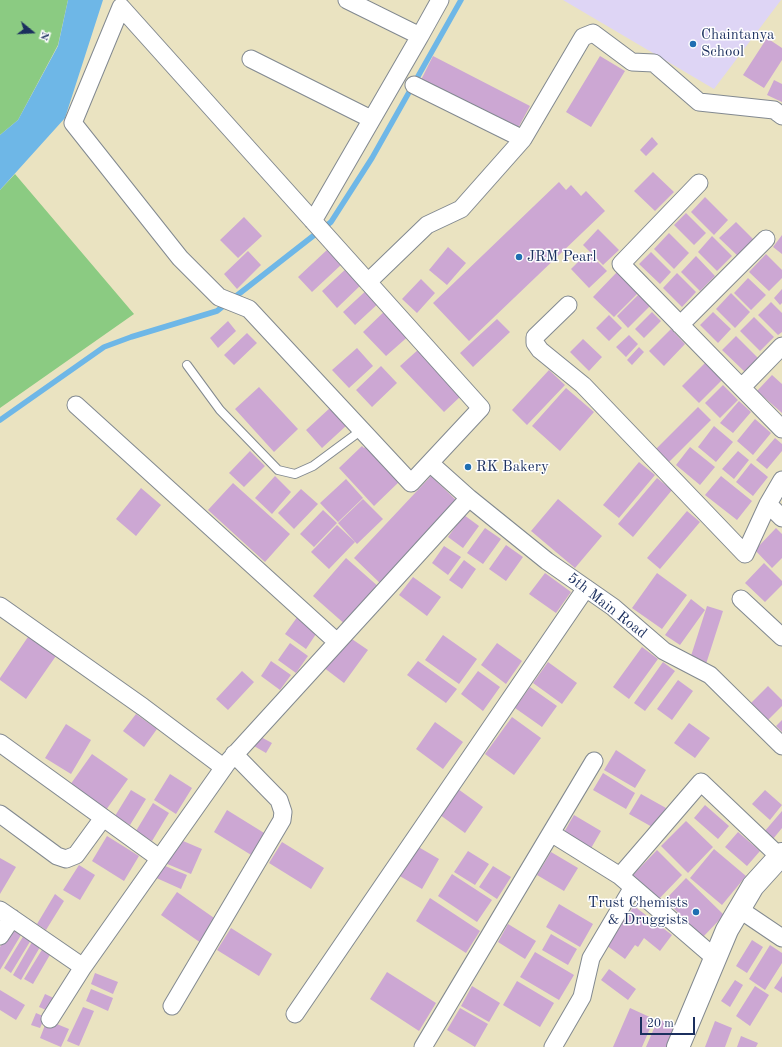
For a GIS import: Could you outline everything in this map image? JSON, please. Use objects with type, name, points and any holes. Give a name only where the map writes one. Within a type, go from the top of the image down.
[{"type":"street","points":[[348,0],[420,36]]},
{"type":"street","points":[[314,222],[371,119],[440,0]]},
{"type":"street","points":[[121,7],[314,222],[481,408],[431,464],[411,483],[249,309],[219,297],[180,258],[73,123],[121,7]]},
{"type":"street","points":[[368,282],[427,225],[461,209],[523,139],[583,37],[593,33],[632,62],[654,63],[699,102],[774,110],[782,116]]},
{"type":"street","points":[[251,59],[371,119]]},
{"type":"street","points":[[414,86],[523,139]]},
{"type":"street","points":[[699,183],[621,264],[782,429]]},
{"type":"street","points":[[680,325],[766,239]]},
{"type":"street","points":[[568,305],[535,336],[535,343],[540,350],[583,385],[745,554],[768,504],[782,480]]},
{"type":"street","points":[[742,388],[782,346]]},
{"type":"street","points":[[76,405],[337,642]]},
{"type":"street","name":"5th Main Road","points":[[431,464],[469,498],[548,561],[613,607],[664,651],[710,676],[782,746]]},
{"type":"street","points":[[50,1019],[83,966],[234,754],[469,498]]},
{"type":"street","points":[[768,504],[782,518]]},
{"type":"street","points":[[295,1014],[586,588]]},
{"type":"street","points":[[741,599],[782,637]]},
{"type":"street","points":[[0,606],[143,707],[224,767]]},
{"type":"street","points":[[0,743],[159,858]]},
{"type":"street","points":[[172,1006],[282,820],[283,812],[279,800],[234,754]]},
{"type":"street","points":[[423,1047],[594,761]]},
{"type":"street","points":[[620,876],[701,782],[781,856],[753,886],[727,930],[678,1047]]},
{"type":"street","points":[[0,814],[56,856],[66,859],[76,855],[103,818]]},
{"type":"street","points":[[551,833],[620,876],[715,958]]},
{"type":"street","points":[[553,1047],[582,996],[591,958],[633,887]]},
{"type":"street","points":[[739,910],[782,938]]},
{"type":"street","points":[[0,936],[6,914],[83,966]]},
{"type":"lane","points":[[187,366],[220,410],[278,470],[295,474],[313,466],[363,430]]},
{"type":"shaded area","name":"Chaintanya School","points":[[563,0],[781,0],[714,89]]},
{"type":"green space","points":[[0,0],[68,0],[58,45],[18,120],[0,135]]},
{"type":"green space","points":[[15,174],[134,314],[0,408],[0,190]]},
{"type":"water","points":[[68,0],[103,0],[65,118],[0,190],[0,135],[18,120],[58,46]]},
{"type":"building","points":[[767,38],[782,48],[782,60],[764,88],[743,75]]},
{"type":"building","points":[[433,56],[530,106],[517,130],[421,80]]},
{"type":"building","points":[[600,56],[625,71],[591,127],[566,112]]},
{"type":"building","points":[[774,80],[782,84],[782,102],[767,95]]},
{"type":"building","points":[[652,137],[658,144],[646,156],[640,150]]},
{"type":"building","points":[[653,172],[674,192],[655,211],[634,191]]},
{"type":"building","name":"JRM Pearl","points":[[559,182],[566,190],[571,185],[581,196],[586,191],[605,211],[469,341],[433,303]]},
{"type":"building","points":[[705,197],[728,220],[714,235],[691,212]]},
{"type":"building","points":[[686,213],[706,233],[694,245],[674,225]]},
{"type":"building","points":[[244,217],[262,236],[238,258],[220,240]]},
{"type":"building","points":[[736,222],[755,241],[739,257],[719,238]]},
{"type":"building","points":[[598,229],[619,250],[603,265],[583,245]]},
{"type":"building","points":[[669,233],[689,253],[674,269],[654,249]]},
{"type":"building","points":[[782,235],[782,254],[773,247]]},
{"type":"building","points":[[712,236],[732,256],[717,271],[698,252]]},
{"type":"building","points":[[448,247],[466,263],[447,285],[429,270]]},
{"type":"building","points":[[328,249],[342,264],[312,292],[298,277]]},
{"type":"building","points":[[248,251],[261,265],[237,289],[224,274]]},
{"type":"building","points":[[588,252],[607,271],[589,288],[571,269]]},
{"type":"building","points":[[651,252],[671,272],[660,284],[639,264]]},
{"type":"building","points":[[766,254],[782,270],[782,278],[769,291],[749,272]]},
{"type":"building","points":[[696,256],[715,276],[700,291],[681,272]]},
{"type":"building","points":[[348,267],[363,283],[337,308],[322,291]]},
{"type":"building","points":[[617,272],[638,293],[614,317],[593,297]]},
{"type":"building","points":[[677,273],[696,292],[682,307],[663,288]]},
{"type":"building","points":[[748,278],[766,295],[751,310],[734,293]]},
{"type":"building","points":[[421,279],[435,293],[417,313],[402,299]]},
{"type":"building","points":[[370,287],[382,300],[355,325],[343,312]]},
{"type":"building","points":[[782,289],[782,303],[780,305],[774,298]]},
{"type":"building","points":[[731,293],[750,312],[735,328],[716,309]]},
{"type":"building","points":[[639,294],[650,306],[628,328],[617,316]]},
{"type":"building","points":[[771,302],[782,313],[782,332],[778,335],[758,315]]},
{"type":"building","points":[[389,307],[412,333],[386,356],[363,332]]},
{"type":"building","points":[[652,312],[661,321],[644,338],[635,329]]},
{"type":"building","points":[[713,312],[731,329],[718,343],[700,325]]},
{"type":"building","points":[[609,315],[622,328],[609,341],[596,328]]},
{"type":"building","points":[[754,317],[774,337],[760,351],[740,331]]},
{"type":"building","points":[[497,319],[510,332],[473,367],[460,353]]},
{"type":"building","points":[[228,321],[236,331],[218,348],[210,338]]},
{"type":"building","points":[[671,329],[685,344],[664,366],[649,351]]},
{"type":"building","points":[[247,333],[257,343],[234,365],[224,355]]},
{"type":"building","points":[[629,335],[638,344],[626,357],[616,347]]},
{"type":"building","points":[[736,336],[760,360],[746,373],[722,350]]},
{"type":"building","points":[[583,339],[602,357],[589,371],[570,352]]},
{"type":"building","points":[[639,347],[644,352],[632,365],[627,360]]},
{"type":"building","points":[[357,348],[373,366],[349,388],[332,370]]},
{"type":"building","points":[[419,349],[462,395],[444,412],[400,366]]},
{"type":"building","points":[[705,363],[722,380],[699,403],[682,386]]},
{"type":"building","points":[[381,366],[397,383],[372,407],[356,390]]},
{"type":"building","points":[[549,370],[565,385],[527,425],[512,410]]},
{"type":"building","points":[[772,375],[782,384],[782,413],[757,391]]},
{"type":"building","points":[[723,385],[738,400],[720,418],[705,403]]},
{"type":"building","points":[[259,387],[298,429],[274,452],[235,409]]},
{"type":"building","points":[[566,388],[594,412],[560,451],[532,426]]},
{"type":"building","points":[[739,401],[751,412],[733,433],[720,423]]},
{"type":"building","points":[[331,407],[347,425],[322,448],[306,430]]},
{"type":"building","points":[[698,407],[711,420],[669,462],[656,449]]},
{"type":"building","points":[[755,419],[771,433],[753,455],[737,441]]},
{"type":"building","points":[[714,426],[733,442],[716,462],[698,447]]},
{"type":"building","points":[[775,438],[782,444],[782,451],[767,469],[756,460]]},
{"type":"building","points":[[369,444],[402,479],[374,506],[339,468],[362,446],[364,448]]},
{"type":"building","points":[[690,447],[715,467],[700,485],[676,465]]},
{"type":"building","points":[[250,451],[265,466],[244,487],[229,473]]},
{"type":"building","points":[[738,451],[749,460],[734,479],[722,469]]},
{"type":"building","points":[[639,462],[655,475],[619,518],[603,505]]},
{"type":"building","points":[[751,463],[768,477],[753,496],[736,482]]},
{"type":"building","points":[[275,476],[291,492],[272,514],[255,498]]},
{"type":"building","points":[[431,476],[459,503],[382,585],[354,558]]},
{"type":"building","points":[[721,476],[752,501],[737,520],[705,495]]},
{"type":"building","points":[[657,478],[672,490],[633,537],[618,524]]},
{"type":"building","points":[[346,479],[363,498],[338,522],[320,503]]},
{"type":"building","points":[[233,483],[290,534],[265,562],[208,510]]},
{"type":"building","points":[[141,488],[161,505],[136,536],[116,519]]},
{"type":"building","points":[[301,489],[318,504],[294,529],[278,513]]},
{"type":"building","points":[[363,499],[383,519],[357,544],[338,523]]},
{"type":"building","points":[[558,499],[602,536],[575,568],[531,531]]},
{"type":"building","points":[[323,510],[337,523],[314,547],[300,534]]},
{"type":"building","points":[[687,511],[700,522],[660,569],[647,558]]},
{"type":"building","points":[[464,515],[479,526],[463,548],[448,537]]},
{"type":"building","points":[[337,525],[355,542],[329,569],[311,552]]},
{"type":"building","points":[[485,528],[501,539],[483,564],[467,553]]},
{"type":"building","points":[[776,528],[782,534],[782,558],[772,568],[755,550]]},
{"type":"building","points":[[506,545],[523,557],[506,581],[489,569]]},
{"type":"building","points":[[444,546],[461,557],[448,575],[432,563]]},
{"type":"building","points":[[346,558],[380,588],[347,626],[313,596]]},
{"type":"building","points":[[464,560],[476,569],[462,589],[449,580]]},
{"type":"building","points":[[764,563],[782,581],[782,585],[765,602],[745,583]]},
{"type":"building","points":[[545,573],[571,592],[556,613],[529,594]]},
{"type":"building","points":[[657,573],[687,595],[662,629],[632,608]]},
{"type":"building","points":[[413,577],[441,597],[427,616],[399,595]]},
{"type":"building","points":[[691,599],[705,610],[680,645],[665,635]]},
{"type":"building","points":[[707,606],[723,611],[706,664],[690,659]]},
{"type":"building","points":[[298,616],[318,631],[306,649],[285,634]]},
{"type":"building","points":[[30,634],[58,653],[26,699],[0,680],[0,678]]},
{"type":"building","points":[[346,635],[368,650],[344,683],[323,667]]},
{"type":"building","points":[[443,635],[477,659],[459,684],[425,660]]},
{"type":"building","points":[[290,643],[308,656],[296,673],[278,660]]},
{"type":"building","points":[[497,643],[522,661],[506,684],[481,665]]},
{"type":"building","points":[[642,647],[658,659],[629,699],[613,687]]},
{"type":"building","points":[[271,661],[291,675],[280,690],[261,676]]},
{"type":"building","points":[[418,661],[457,689],[446,703],[407,675]]},
{"type":"building","points":[[548,662],[577,683],[562,704],[533,683]]},
{"type":"building","points":[[663,662],[675,671],[645,711],[634,703]]},
{"type":"building","points":[[242,671],[254,682],[228,710],[216,699]]},
{"type":"building","points":[[478,671],[500,687],[483,711],[461,694]]},
{"type":"building","points":[[678,680],[693,691],[672,720],[657,709]]},
{"type":"building","points":[[768,686],[782,700],[782,706],[766,722],[749,705]]},
{"type":"building","points":[[530,687],[557,706],[542,727],[515,708]]},
{"type":"building","points":[[136,714],[157,729],[144,747],[123,731]]},
{"type":"building","points":[[512,717],[541,738],[514,775],[485,754]]},
{"type":"building","points":[[782,720],[782,732],[776,726]]},
{"type":"building","points":[[435,722],[463,742],[443,769],[416,749]]},
{"type":"building","points":[[689,723],[710,738],[695,758],[674,743]]},
{"type":"building","points":[[66,724],[91,740],[71,774],[45,758]]},
{"type":"building","points":[[259,736],[272,743],[266,753],[254,746]]},
{"type":"building","points":[[616,750],[646,770],[635,788],[604,770]]},
{"type":"building","points":[[92,754],[128,779],[106,810],[70,785]]},
{"type":"building","points":[[603,773],[635,793],[626,809],[593,790]]},
{"type":"building","points":[[170,774],[192,788],[176,814],[154,800]]},
{"type":"building","points":[[458,789],[483,807],[465,833],[440,815]]},
{"type":"building","points":[[131,790],[146,799],[130,825],[115,816]]},
{"type":"building","points":[[765,790],[782,805],[770,820],[752,804]]},
{"type":"building","points":[[641,794],[666,808],[654,828],[629,814]]},
{"type":"building","points":[[153,803],[169,813],[152,841],[136,831]]},
{"type":"building","points":[[705,805],[729,826],[718,839],[694,818]]},
{"type":"building","points":[[227,810],[269,836],[256,858],[214,832]]},
{"type":"building","points":[[782,811],[782,828],[773,839],[764,832]]},
{"type":"building","points":[[574,815],[601,831],[590,850],[563,834]]},
{"type":"building","points":[[686,821],[713,847],[688,873],[661,846]]},
{"type":"building","points":[[738,832],[760,851],[747,866],[725,847]]},
{"type":"building","points":[[107,836],[139,856],[124,881],[92,861]]},
{"type":"building","points":[[176,838],[202,849],[191,874],[165,863]]},
{"type":"building","points":[[282,842],[324,868],[311,889],[269,863]]},
{"type":"building","points":[[415,845],[439,859],[422,889],[398,875]]},
{"type":"building","points":[[714,849],[746,876],[722,905],[690,878]]},
{"type":"building","points":[[657,850],[682,875],[657,901],[632,876]]},
{"type":"building","points":[[468,851],[489,864],[475,885],[454,872]]},
{"type":"building","points":[[551,852],[578,868],[564,891],[537,875]]},
{"type":"building","points":[[0,858],[16,867],[0,894]]},
{"type":"building","points":[[158,863],[187,875],[181,889],[152,876]]},
{"type":"building","points":[[79,865],[95,875],[80,900],[63,890]]},
{"type":"building","points":[[493,866],[511,877],[497,899],[479,887]]},
{"type":"building","points":[[452,874],[492,900],[477,922],[438,896]]},
{"type":"building","points":[[686,878],[724,915],[703,937],[665,900]]},
{"type":"building","points":[[177,892],[217,920],[201,943],[161,915]]},
{"type":"building","points":[[55,894],[64,901],[46,930],[37,924]]},
{"type":"building","points":[[430,898],[480,931],[466,953],[416,921]]},
{"type":"building","points":[[559,904],[593,924],[580,947],[546,927]]},
{"type":"building","points":[[634,906],[672,935],[660,951],[644,938],[638,947],[635,945],[625,959],[606,945]]},
{"type":"building","points":[[508,924],[536,941],[525,959],[498,942]]},
{"type":"building","points":[[231,928],[272,954],[259,976],[217,950]]},
{"type":"building","points":[[11,929],[21,935],[0,970],[0,947]]},
{"type":"building","points":[[551,934],[577,949],[568,965],[542,950]]},
{"type":"building","points":[[24,935],[31,940],[11,973],[4,968]]},
{"type":"building","points":[[752,940],[763,947],[747,973],[736,966]]},
{"type":"building","points":[[32,942],[40,947],[21,980],[13,975]]},
{"type":"building","points":[[770,945],[782,953],[782,963],[765,990],[749,979]]},
{"type":"building","points":[[43,948],[51,953],[33,984],[24,979]]},
{"type":"building","points":[[535,952],[574,975],[559,1000],[520,977]]},
{"type":"building","points":[[609,969],[636,989],[628,1000],[601,980]]},
{"type":"building","points":[[387,972],[436,1003],[419,1031],[370,999]]},
{"type":"building","points":[[95,973],[118,982],[113,994],[91,984]]},
{"type":"building","points":[[782,976],[782,993],[774,988]]},
{"type":"building","points":[[735,980],[743,985],[730,1007],[721,1001]]},
{"type":"building","points":[[517,981],[554,1003],[540,1027],[503,1005]]},
{"type":"building","points":[[472,986],[500,1003],[489,1022],[461,1006]]},
{"type":"building","points":[[755,986],[769,995],[750,1026],[736,1016]]},
{"type":"building","points":[[91,989],[113,998],[108,1011],[86,1001]]},
{"type":"building","points":[[0,990],[25,1005],[16,1020],[0,1010]]},
{"type":"building","points":[[45,994],[58,1000],[53,1013],[39,1007]]},
{"type":"building","points":[[83,1007],[94,1011],[79,1046],[67,1041]]},
{"type":"building","points":[[460,1008],[488,1024],[475,1047],[447,1030]]},
{"type":"building","points":[[630,1008],[654,1019],[642,1047],[613,1047]]},
{"type":"building","points":[[36,1013],[45,1017],[40,1028],[31,1025]]},
{"type":"building","points":[[658,1019],[676,1026],[667,1047],[646,1047]]},
{"type":"building","points":[[47,1020],[69,1029],[61,1047],[40,1038]]},
{"type":"building","points":[[715,1021],[732,1028],[725,1047],[705,1047]]},
{"type":"building","points":[[741,1036],[758,1043],[756,1047],[737,1047]]},
{"type":"waterway","points":[[0,420],[104,347],[131,337],[217,311],[331,222],[372,158],[461,0]]},
{"type":"place","name":"Chaintanya School","points":[[693,44]]},
{"type":"place","name":"JRM Pearl","points":[[519,257]]},
{"type":"place","name":"RK Bakery","points":[[468,467]]},
{"type":"place","name":"Trust Chemists & Druggists","points":[[696,912]]}]
